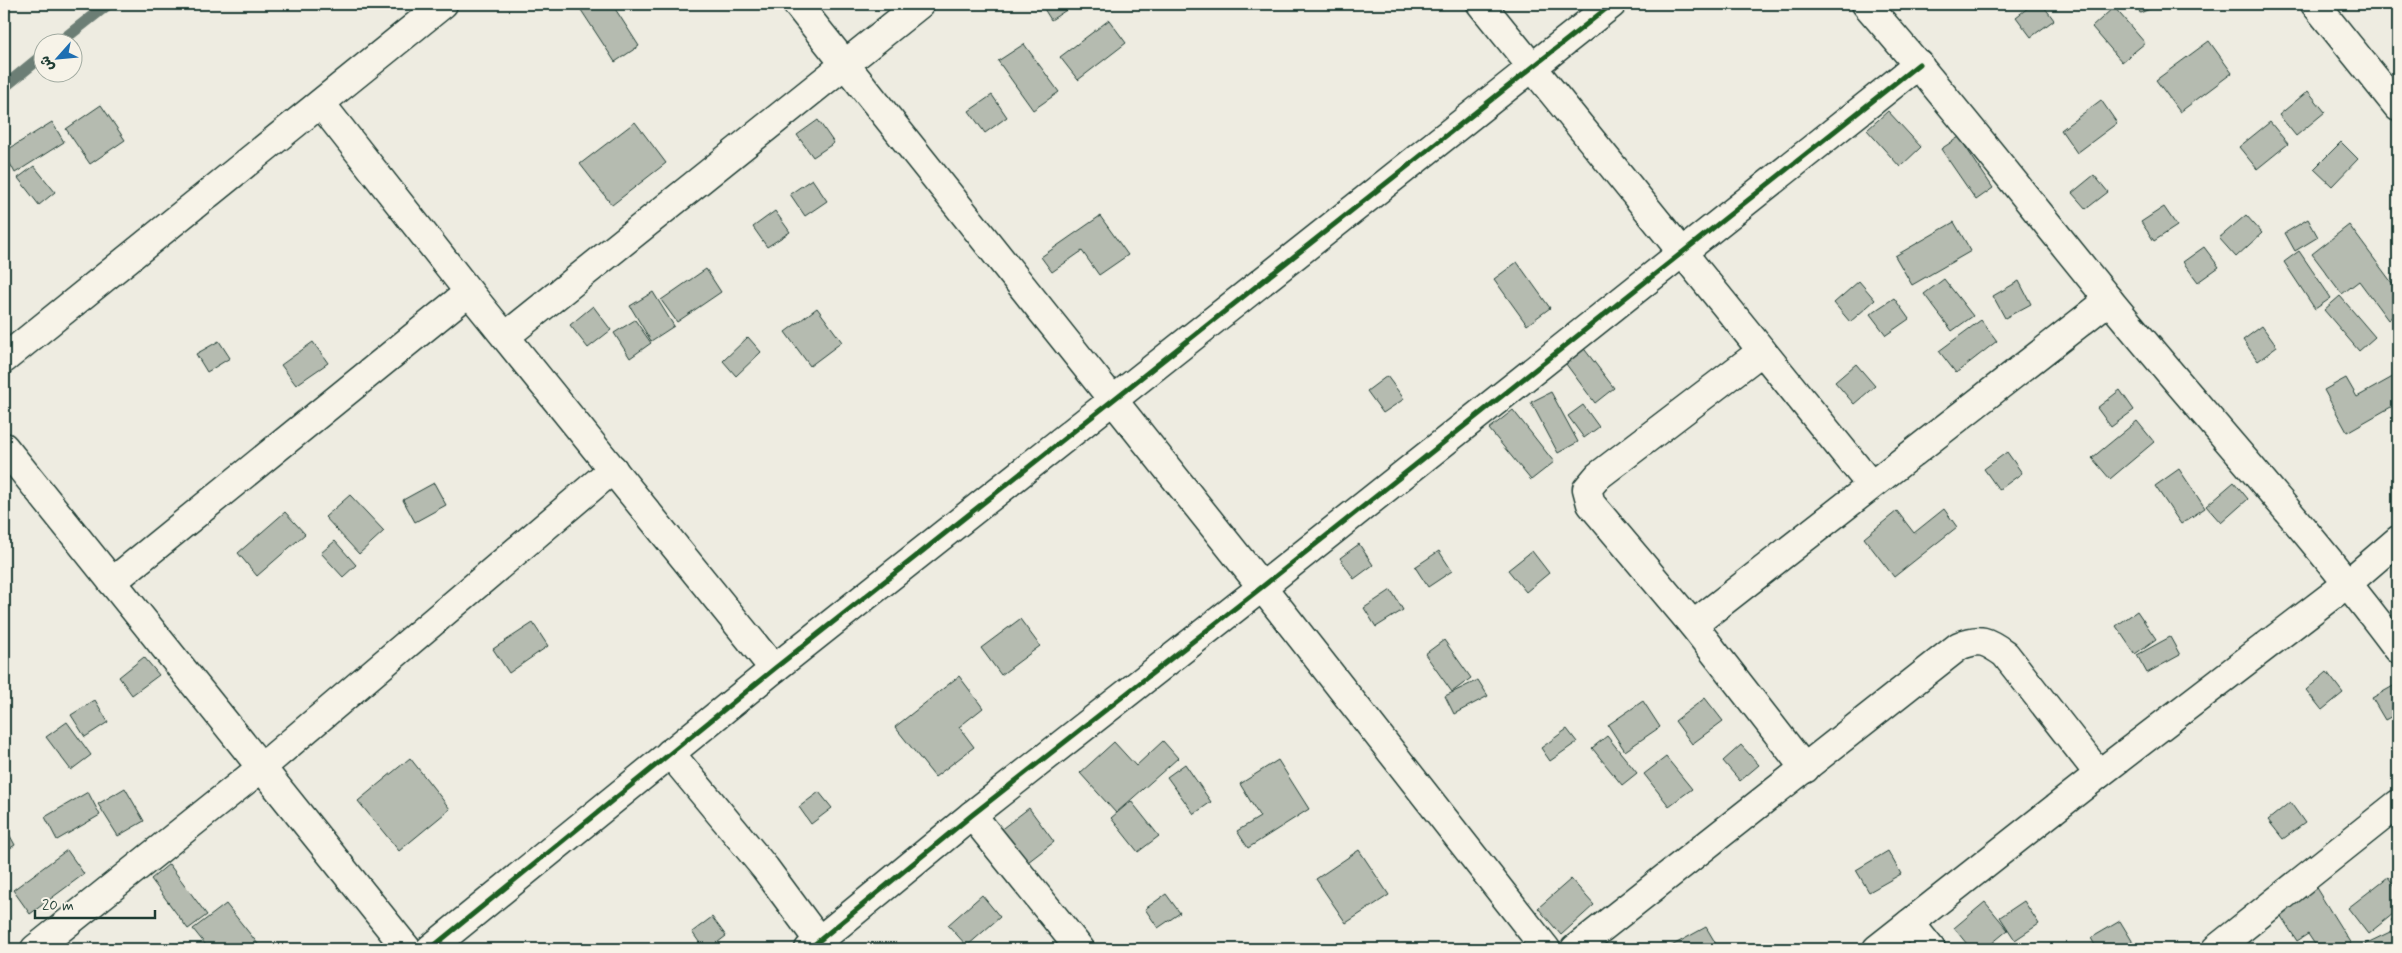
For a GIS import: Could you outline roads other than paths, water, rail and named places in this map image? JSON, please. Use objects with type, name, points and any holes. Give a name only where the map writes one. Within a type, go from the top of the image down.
[{"type":"street","points":[[4,359],[442,4]]},
{"type":"street","points":[[797,4],[1262,587],[1546,949]]},
{"type":"street","points":[[506,336],[920,4]]},
{"type":"street","points":[[1481,4],[1870,484]]},
{"type":"street","points":[[430,949],[774,669],[1612,4]]},
{"type":"street","points":[[1866,4],[1919,64],[2109,300],[2348,583],[2398,649]]},
{"type":"street","points":[[2315,4],[2396,100]]},
{"type":"street","points":[[670,753],[765,868],[814,945],[972,814],[1262,587],[1919,64]]},
{"type":"street","points":[[321,104],[469,292],[774,669]]},
{"type":"street","points":[[112,582],[469,292]]},
{"type":"street","points":[[1692,625],[1870,484],[2109,300]]},
{"type":"street","points":[[1762,351],[1598,476],[1586,488],[1591,504],[1692,625],[1805,769]]},
{"type":"street","points":[[4,447],[407,949]]},
{"type":"street","points":[[36,949],[261,768],[613,469]]},
{"type":"street","points":[[1877,949],[2099,774],[2348,583],[2398,540]]},
{"type":"street","points":[[1575,949],[1959,646],[1974,640],[1990,644],[2006,654],[2099,774]]},
{"type":"street","points":[[2216,949],[2398,804]]},
{"type":"street","points":[[972,814],[1080,949]]},
{"type":"street","points":[[1910,923],[1931,949]]},
{"type":"waterway","points":[[73,32],[108,4]]},
{"type":"waterway","points":[[4,87],[32,64]]}]
